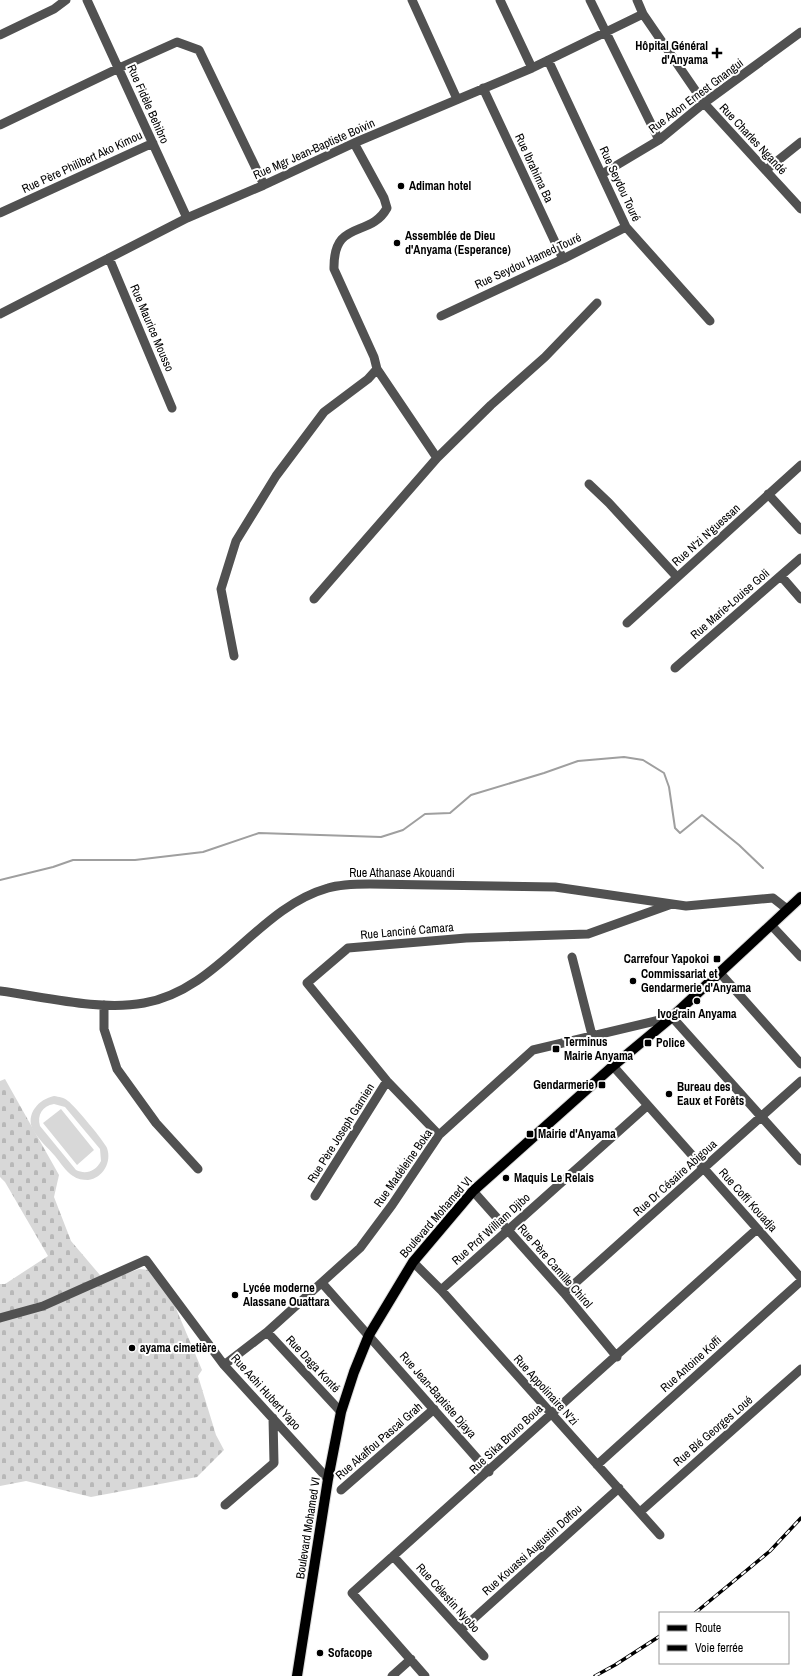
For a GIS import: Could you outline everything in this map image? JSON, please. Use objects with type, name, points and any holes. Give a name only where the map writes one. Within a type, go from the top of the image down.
[{"type":"main road","name":"Boulevard Mohamed VI","points":[[297,1676],[328,1479],[341,1412],[354,1372],[369,1335],[390,1297],[413,1262],[474,1191],[613,1066],[672,1017],[772,926],[787,909],[801,897]]},
{"type":"street","points":[[0,35],[54,9],[66,0]]},
{"type":"street","name":"Rue Fidèle Behibro","points":[[88,0],[187,218]]},
{"type":"street","points":[[412,0],[457,99]]},
{"type":"street","points":[[500,0],[532,68]]},
{"type":"street","points":[[590,0],[659,140]]},
{"type":"street","name":"Rue Charles Ngandé","points":[[637,0],[643,14],[704,103],[801,209]]},
{"type":"street","name":"Rue Mgr Jean-Baptiste Boivin","points":[[0,314],[187,218],[264,185],[354,143],[532,68],[643,14]]},
{"type":"street","name":"Rue Adon Ernest Gnangui","points":[[602,174],[659,140],[704,103],[801,32]]},
{"type":"street","points":[[0,125],[177,42],[199,50],[264,185]]},
{"type":"street","name":"Rue Seydou Touré","points":[[548,60],[626,227],[710,321]]},
{"type":"street","name":"Rue Ibrahima Ba","points":[[483,88],[563,259]]},
{"type":"street","points":[[766,170],[801,142]]},
{"type":"street","name":"Rue Père Philibert Ako Kimou","points":[[0,213],[153,143]]},
{"type":"street","points":[[354,143],[384,198],[387,208],[382,217],[344,236],[337,245],[334,256],[334,269],[374,358],[377,369],[437,458]]},
{"type":"street","name":"Rue Seydou Hamed Touré","points":[[441,316],[563,259],[626,227]]},
{"type":"street","name":"Rue Maurice Mousso","points":[[109,258],[172,408]]},
{"type":"street","points":[[314,599],[437,458],[491,405],[545,357],[597,303]]},
{"type":"street","points":[[234,656],[221,589],[236,541],[276,476],[324,412],[368,379],[377,369]]},
{"type":"street","name":"Rue N'zi N'guessan","points":[[627,623],[801,465]]},
{"type":"street","points":[[589,484],[609,503],[677,577]]},
{"type":"street","points":[[768,494],[801,530]]},
{"type":"street","name":"Rue Marie-Louise Goli","points":[[675,668],[801,558]]},
{"type":"street","points":[[781,576],[801,600]]},
{"type":"street","name":"Rue Athanase Akouandi","points":[[0,991],[104,1005],[145,1003],[168,996],[189,985],[212,969],[282,911],[320,891],[347,885],[370,884],[555,887],[686,906],[773,898],[787,909]]},
{"type":"street","name":"Rue Lanciné Camara","points":[[439,1135],[387,1082],[307,983],[348,948],[466,938],[588,934],[670,904]]},
{"type":"street","points":[[772,926],[801,957]]},
{"type":"street","points":[[572,957],[592,1035]]},
{"type":"street","points":[[720,973],[801,1064]]},
{"type":"street","points":[[104,1005],[104,1029],[117,1069],[156,1123],[198,1169]]},
{"type":"street","points":[[672,1017],[801,1161]]},
{"type":"street","name":"Rue Madéleine Boka","points":[[224,1365],[267,1332],[360,1248],[392,1206],[439,1135],[533,1050],[672,1017]]},
{"type":"street","name":"Rue Coffi Kouadja","points":[[613,1066],[801,1278]]},
{"type":"street","name":"Rue Dr Césaire Abigoua","points":[[564,1293],[801,1081]]},
{"type":"street","name":"Rue Père Joseph Garnien","points":[[315,1196],[387,1082]]},
{"type":"street","name":"Rue Prof William Djibo","points":[[441,1290],[647,1106]]},
{"type":"street","name":"Rue Père Camille Chirol","points":[[474,1191],[564,1293],[616,1357]]},
{"type":"street","name":"Rue Sika Bruno Boua","points":[[425,1676],[352,1593],[489,1472],[551,1414],[757,1229]]},
{"type":"street","name":"Rue Achi Hubert Yapo","points":[[0,1318],[43,1306],[146,1260],[224,1365],[328,1479]]},
{"type":"street","name":"Rue Appolinaire N'zi","points":[[413,1262],[441,1290],[660,1535]]},
{"type":"street","name":"Rue Antoine Koffi","points":[[597,1465],[801,1282]]},
{"type":"street","name":"Rue Jean-Baptiste Djaya","points":[[322,1283],[489,1472]]},
{"type":"street","name":"Rue Daga Konté","points":[[267,1332],[341,1412]]},
{"type":"street","name":"Rue Blé Georges Loué","points":[[640,1512],[801,1369]]},
{"type":"street","name":"Rue Akaffou Pascal Grah","points":[[341,1490],[434,1409]]},
{"type":"street","points":[[225,1505],[274,1463],[273,1418]]},
{"type":"street","name":"Rue Kouassi Augustin Doffou","points":[[461,1630],[619,1488]]},
{"type":"street","name":"Rue Célestin Nyobo","points":[[393,1556],[484,1656]]},
{"type":"street","points":[[392,1676],[411,1659]]},
{"type":"green space","points":[[5,1079],[59,1175],[54,1197],[71,1241],[105,1281],[139,1269],[149,1270],[172,1299],[202,1370],[198,1376],[216,1435],[224,1450],[197,1477],[91,1497],[26,1481],[0,1486],[0,1284],[5,1284],[48,1256],[5,1182],[0,1177],[0,1081]]},
{"type":"green space","points":[[54,1096],[61,1097],[71,1104],[105,1144],[108,1153],[107,1164],[102,1173],[93,1179],[80,1179],[70,1174],[33,1130],[31,1124],[32,1113],[43,1100]],"holes":[[[54,1104],[65,1107],[100,1149],[101,1161],[94,1170],[87,1172],[76,1170],[40,1126],[39,1118],[41,1112],[46,1107]]]},
{"type":"green space","points":[[61,1109],[94,1150],[77,1165],[43,1123]]},
{"type":"waterway","points":[[0,880],[53,867],[73,860],[135,860],[203,852],[259,833],[381,837],[403,830],[425,814],[450,813],[471,795],[578,761],[624,757],[643,760],[664,773],[669,787],[675,828],[680,833],[702,815],[739,845],[763,868]]},
{"type":"railway","points":[[696,1612],[770,1551],[801,1518]]},
{"type":"railway","points":[[595,1676],[659,1637]]},
{"type":"place","name":"Hôpital Général d'Anyama","points":[[717,53]]},
{"type":"place","name":"Adiman hotel","points":[[401,186]]},
{"type":"place","name":"Assemblée de Dieu d'Anyama (Esperance)","points":[[397,243]]},
{"type":"place","name":"Carrefour Yapokoi","points":[[717,959]]},
{"type":"place","name":"Commissariat et Gendarmerie d'Anyama","points":[[633,981]]},
{"type":"place","name":"Ivograin Anyama","points":[[697,1001]]},
{"type":"place","name":"Police","points":[[648,1043]]},
{"type":"place","name":"Terminus Mairie Anyama","points":[[556,1049]]},
{"type":"place","name":"Gendarmerie","points":[[602,1085]]},
{"type":"place","name":"Bureau des Eaux et Forêts","points":[[669,1094]]},
{"type":"place","name":"Mairie d'Anyama","points":[[530,1134]]},
{"type":"place","name":"Maquis Le Relais","points":[[506,1178]]},
{"type":"place","name":"Lycée moderne Alassane Ouattara","points":[[235,1295]]},
{"type":"place","name":"ayama cimetière","points":[[132,1348]]},
{"type":"place","name":"Sofacope","points":[[320,1653]]}]
